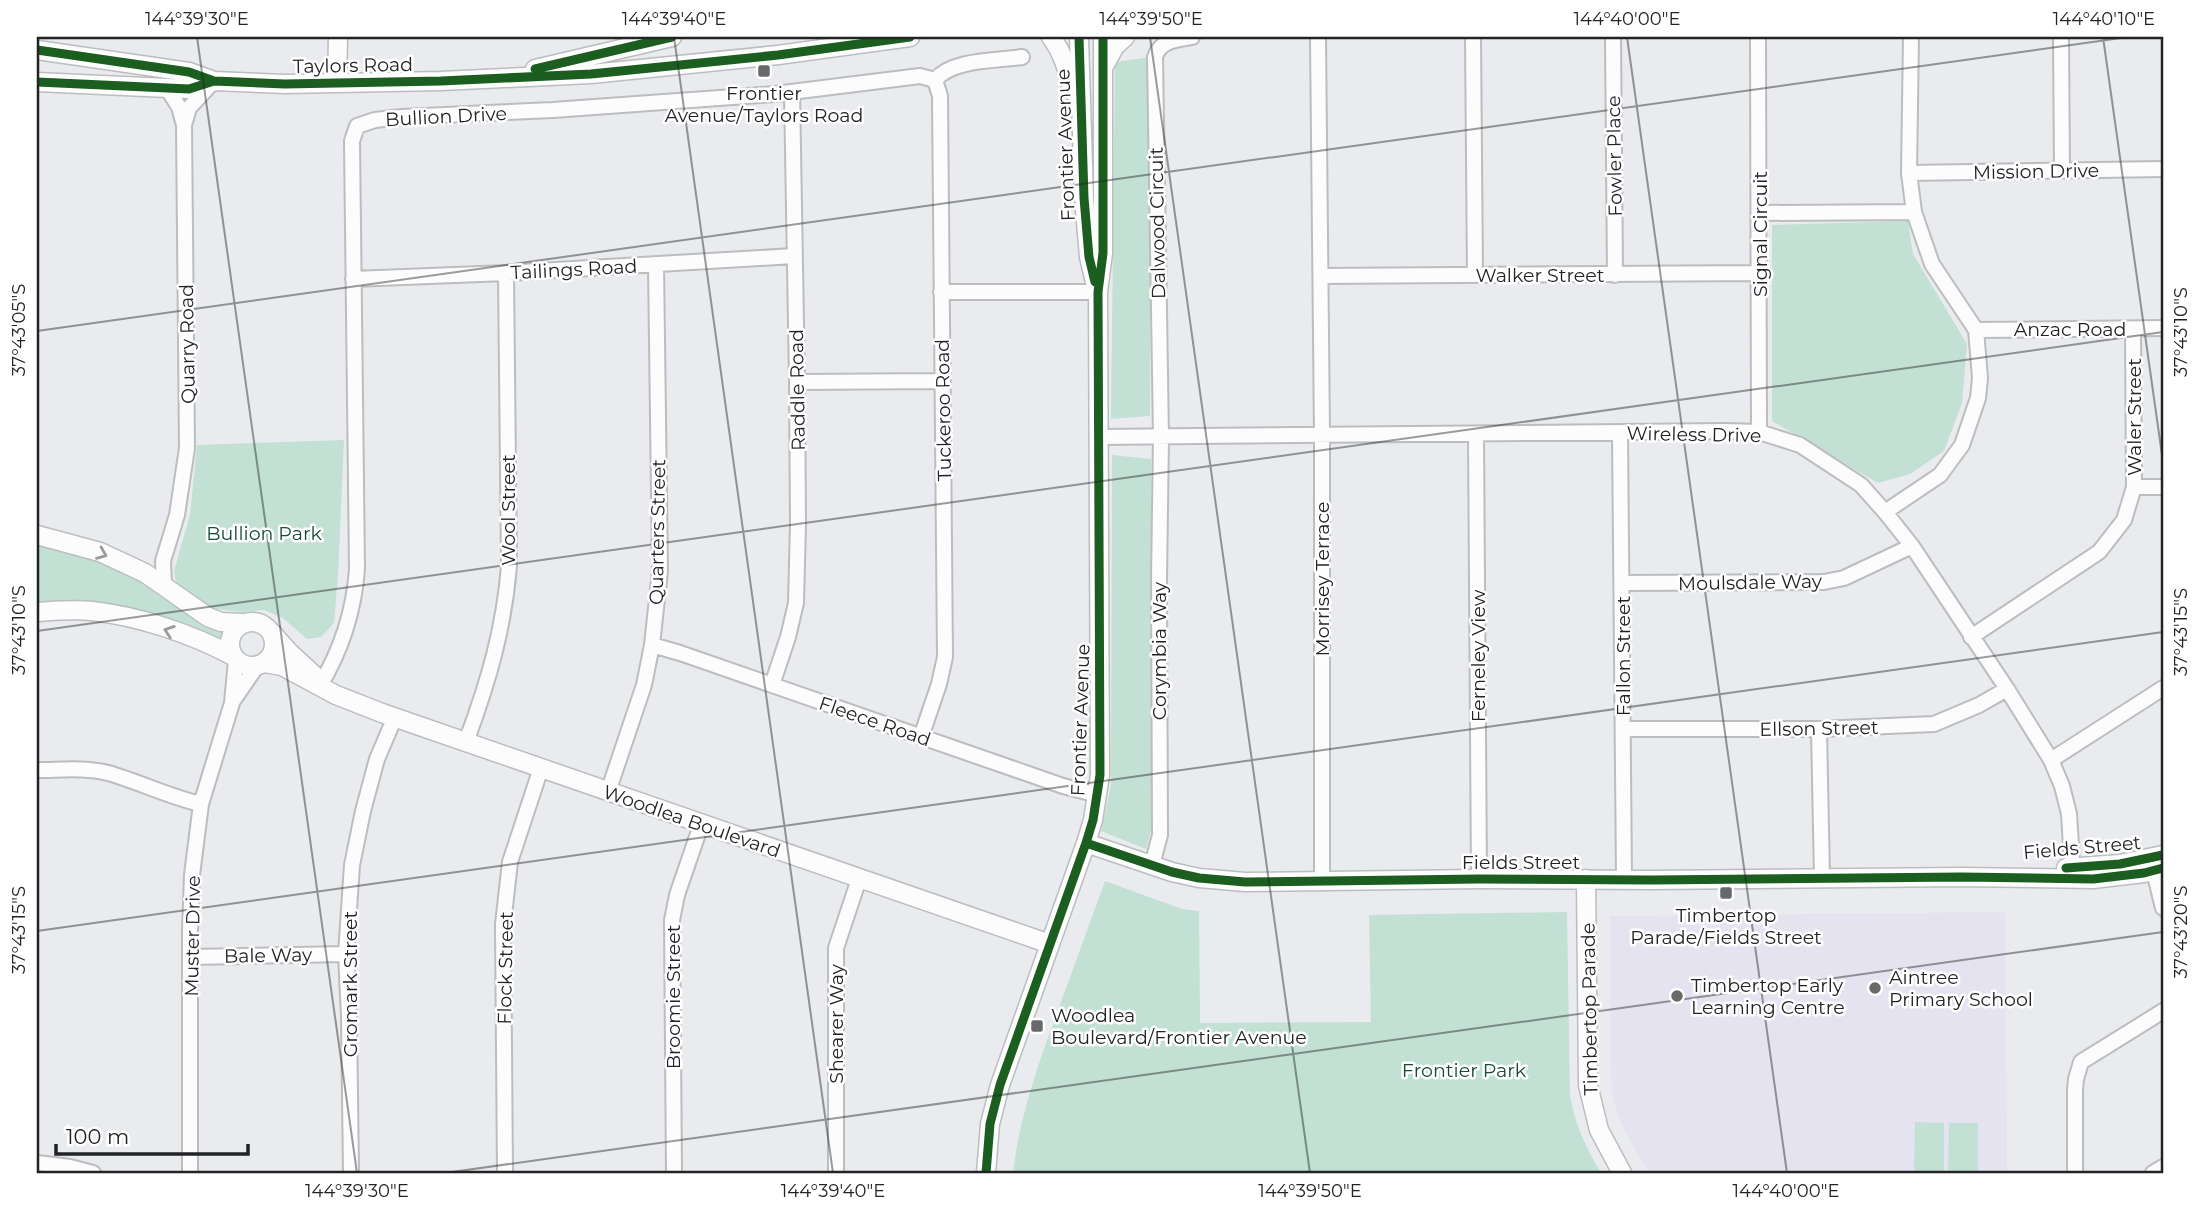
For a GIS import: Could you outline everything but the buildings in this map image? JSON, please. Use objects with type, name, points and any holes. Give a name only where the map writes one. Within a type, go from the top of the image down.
[{"type":"street","points":[[337,83],[338,37]]},
{"type":"street","name":"Taylors Road","points":[[494,79],[672,37]]},
{"type":"street","name":"Taylors Road","points":[[37,50],[189,72],[214,81],[285,84],[592,74],[778,55],[910,37]]},
{"type":"street","points":[[1051,37],[1067,69],[1081,139]]},
{"type":"street","name":"Frontier Avenue","points":[[1079,37],[1081,139],[1089,257],[1098,292]]},
{"type":"street","name":"Frontier Avenue","points":[[986,1173],[990,1124],[1000,1085],[1086,843],[1098,795],[1101,764],[1098,292],[1103,253],[1103,37]]},
{"type":"street","points":[[1103,68],[1115,46],[1125,37]]},
{"type":"street","name":"Dalwood Circuit","points":[[1161,436],[1154,57],[1157,49],[1164,43],[1192,37]]},
{"type":"street","points":[[1318,37],[1321,276]]},
{"type":"street","points":[[1473,37],[1475,275]]},
{"type":"street","name":"Fowler Place","points":[[1613,37],[1615,275]]},
{"type":"street","name":"Signal Circuit","points":[[1758,37],[1759,432]]},
{"type":"street","points":[[1885,512],[1940,475],[1962,445],[1978,398],[1980,378],[1976,330],[1932,264],[1914,212],[1909,173],[1911,37]]},
{"type":"street","points":[[2061,37],[2062,170]]},
{"type":"street","points":[[935,80],[941,72],[952,66],[1022,57]]},
{"type":"street","name":"Bullion Drive","points":[[321,685],[333,663],[350,617],[357,569],[352,141],[357,126],[402,117],[553,110],[792,92],[920,76],[935,80]]},
{"type":"street","name":"Tuckeroo Road","points":[[921,737],[945,657],[940,96],[935,80]]},
{"type":"street","points":[[184,125],[190,108],[214,81]]},
{"type":"street","name":"Taylors Road","points":[[37,82],[189,89],[214,81]]},
{"type":"street","name":"Quarry Road","points":[[164,585],[163,561],[177,515],[187,448],[184,125],[179,107],[167,88]]},
{"type":"street","name":"Raddle Road","points":[[772,685],[796,603],[799,524],[792,92]]},
{"type":"street","name":"Mission Drive","points":[[1909,173],[2163,169]]},
{"type":"street","points":[[1760,213],[1914,212]]},
{"type":"street","name":"Tailings Road","points":[[353,279],[794,256]]},
{"type":"street","name":"Quarters Street","points":[[608,792],[644,685],[652,645],[660,571],[656,264]]},
{"type":"street","name":"Wool Street","points":[[466,742],[498,644],[509,566],[506,273]]},
{"type":"street","name":"Walker Street","points":[[1321,276],[1760,273]]},
{"type":"street","name":"Morrisey Terrace","points":[[1321,276],[1322,882]]},
{"type":"street","points":[[941,292],[1098,292]]},
{"type":"street","name":"Anzac Road","points":[[1976,330],[2163,328]]},
{"type":"street","name":"Waler Street","points":[[1971,637],[2099,551],[2124,520],[2134,487],[2133,329]]},
{"type":"street","points":[[797,382],[943,381]]},
{"type":"street","name":"Wireless Drive","points":[[1099,437],[1759,432],[1800,445],[1861,485],[1885,512],[1912,546],[2007,689],[2051,760],[2062,786],[2069,814],[2072,873]]},
{"type":"street","name":"Fallon Street","points":[[1620,433],[1624,879]]},
{"type":"street","name":"Ferneley View","points":[[1476,434],[1479,879]]},
{"type":"street","name":"Corymbia Way","points":[[1152,865],[1160,835],[1161,436]]},
{"type":"street","points":[[2134,487],[2163,487]]},
{"type":"street","points":[[37,535],[100,552],[145,573],[208,617],[221,622],[257,622],[270,630],[274,644],[269,658],[260,664],[249,666],[213,645],[127,617],[89,610],[37,612]]},
{"type":"street","name":"Moulsdale Way","points":[[1623,583],[1824,582],[1844,578],[1912,546]]},
{"type":"street","points":[[145,573],[155,569],[163,561]]},
{"type":"street","points":[[234,658],[230,649],[231,634],[242,623]]},
{"type":"street","name":"Woodlea Boulevard","points":[[270,630],[321,685]]},
{"type":"street","name":"Fleece Road","points":[[652,645],[1063,786],[1098,795]]},
{"type":"street","name":"Muster Drive","points":[[190,1173],[192,876],[201,804],[232,703],[234,658]]},
{"type":"street","name":"Woodlea Boulevard","points":[[260,664],[282,666],[336,695],[395,717],[1050,944]]},
{"type":"street","name":"Muster Drive","points":[[232,703],[260,664]]},
{"type":"street","points":[[2051,760],[2163,688]]},
{"type":"street","name":"Ellson Street","points":[[1624,729],[1819,729],[1934,724],[1979,705],[2007,689]]},
{"type":"street","name":"Gromark Street","points":[[351,1173],[346,954],[352,865],[377,759],[395,717]]},
{"type":"street","points":[[1819,729],[1822,878]]},
{"type":"street","name":"Flock Street","points":[[505,1173],[503,924],[510,862],[541,768]]},
{"type":"street","points":[[37,770],[90,769],[181,800],[201,804]]},
{"type":"street","name":"Broomie Street","points":[[674,1173],[672,920],[677,895],[701,825]]},
{"type":"street","name":"Fields Street","points":[[1086,843],[1152,865],[1199,878],[1222,881],[1962,877],[2072,873],[2120,864],[2158,863]]},
{"type":"street","points":[[2158,863],[2163,908]]},
{"type":"street","name":"Shearer Way","points":[[836,1173],[836,948],[859,879]]},
{"type":"street","name":"Timbertop Parade","points":[[1586,879],[1588,1085],[1599,1130],[1622,1173]]},
{"type":"street","name":"Bale Way","points":[[191,957],[346,954]]},
{"type":"street","points":[[2075,1173],[2075,1090],[2081,1062],[2163,1011]]},
{"type":"street","points":[[37,1163],[93,1173]]},
{"type":"street","points":[[2153,1173],[2163,1167]]},
{"type":"shaded area","name":"Aintree Primary School","points":[[2005,912],[2007,1173],[1650,1173],[1631,1143],[1618,1116],[1613,1097],[1610,916]]},
{"type":"green space","points":[[1151,57],[1150,416],[1111,419],[1115,62]]},
{"type":"green space","points":[[1908,221],[1913,254],[1967,344],[1962,403],[1944,451],[1910,474],[1878,483],[1772,421],[1772,225]]},
{"type":"green space","name":"Bullion Park","points":[[344,440],[334,623],[321,637],[307,639],[283,618],[264,610],[242,612],[208,608],[176,583],[174,571],[190,515],[197,445]]},
{"type":"green space","points":[[1112,455],[1151,459],[1152,827],[1146,849],[1101,831],[1111,785]]},
{"type":"green space","points":[[37,540],[98,558],[153,586],[225,628],[219,642],[37,606]]},
{"type":"green space","name":"Frontier Park","points":[[1105,881],[1182,909],[1199,911],[1200,1023],[1371,1022],[1369,915],[1567,912],[1570,1096],[1582,1136],[1601,1173],[1013,1173],[1020,1132],[1036,1072]]},
{"type":"green space","points":[[1915,1122],[1944,1123],[1944,1173],[1914,1173]]},
{"type":"green space","points":[[1949,1123],[1978,1123],[1978,1173],[1948,1173]]},
{"type":"cycle path","points":[[535,69],[672,37]]},
{"type":"cycle path","points":[[37,82],[189,89],[214,81],[285,84],[591,74],[778,55],[910,37]]},
{"type":"cycle path","points":[[1079,37],[1084,198],[1089,257],[1095,282]]},
{"type":"cycle path","points":[[986,1173],[990,1124],[1000,1085],[1086,843],[1093,820],[1100,775],[1098,292],[1103,253],[1103,37]]},
{"type":"cycle path","points":[[37,50],[189,72],[214,81]]},
{"type":"cycle path","points":[[1086,843],[1172,872],[1199,878],[1245,882],[1962,877],[2093,879],[2163,868]]},
{"type":"cycle path","points":[[2066,868],[2120,864],[2163,855]]},
{"type":"place","name":"Frontier Avenue/Taylors Road","points":[[764,71]]},
{"type":"place","name":"Timbertop Parade/Fields Street","points":[[1726,893]]},
{"type":"place","name":"Aintree Primary School","points":[[1875,988]]},
{"type":"place","name":"Timbertop Early Learning Centre","points":[[1677,996]]},
{"type":"place","name":"Woodlea Boulevard/Frontier Avenue","points":[[1037,1026]]}]
